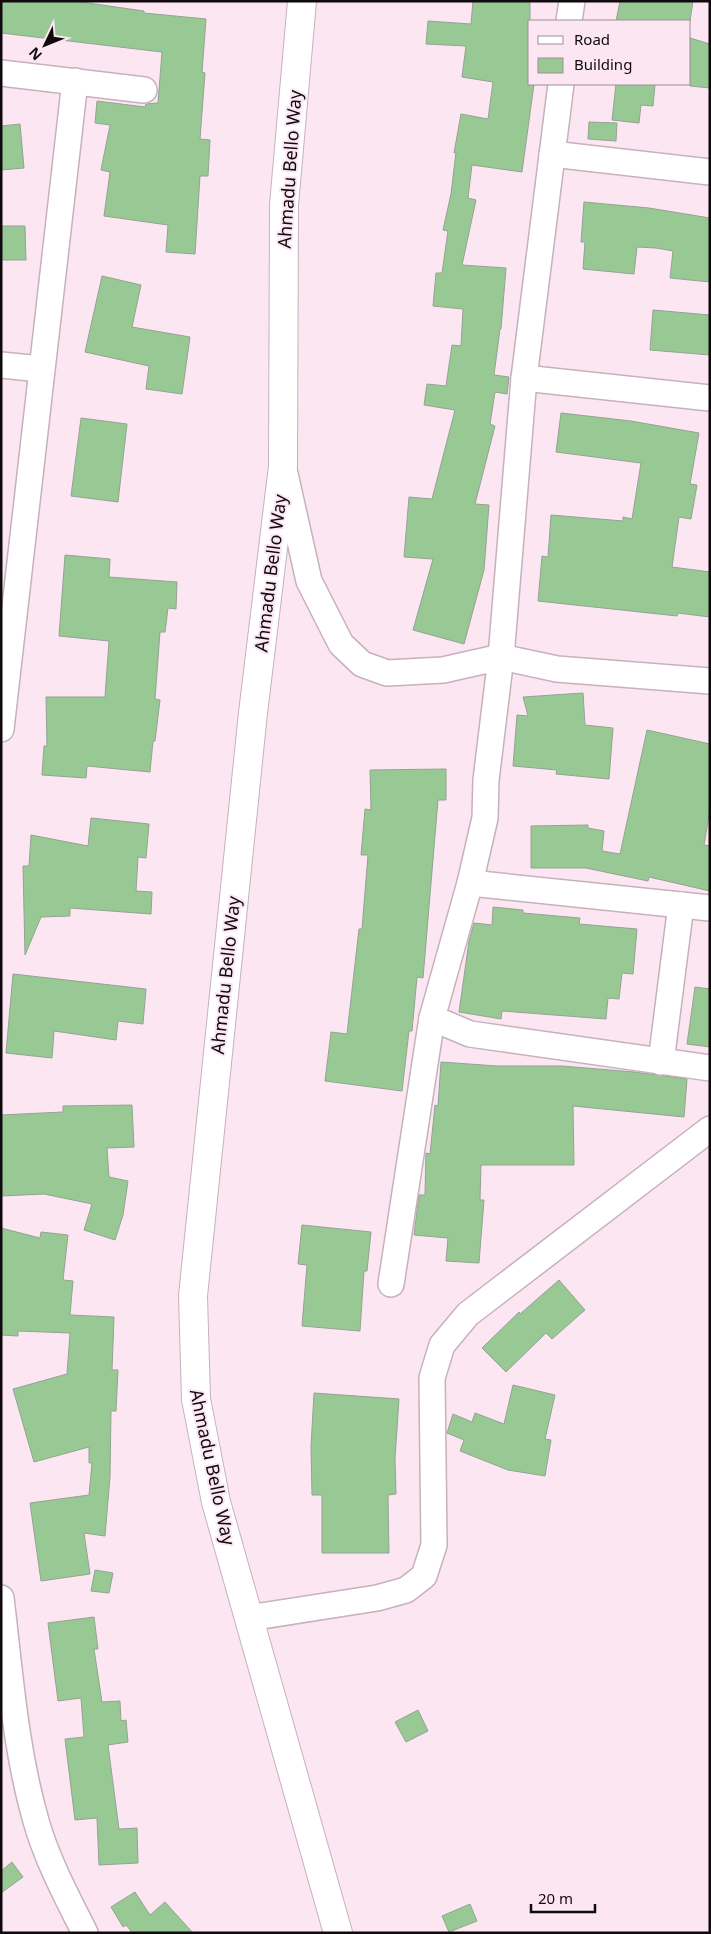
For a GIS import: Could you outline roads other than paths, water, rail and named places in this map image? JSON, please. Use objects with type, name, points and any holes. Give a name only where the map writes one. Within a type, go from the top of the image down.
[{"type":"street","name":"Ahmadu Bello Way","points":[[302,1],[284,204],[283,466],[253,713],[193,1296],[196,1399],[216,1502],[338,1933]]},
{"type":"street","points":[[569,20],[572,1]]},
{"type":"street","points":[[1,73],[144,90]]},
{"type":"street","points":[[1,728],[75,81]]},
{"type":"street","points":[[390,1284],[432,1018],[470,883],[485,818],[486,780],[501,656],[524,378],[561,85]]},
{"type":"street","points":[[552,154],[710,172]]},
{"type":"street","points":[[1,365],[41,369]]},
{"type":"street","points":[[524,378],[710,398]]},
{"type":"street","points":[[283,466],[309,581],[342,644],[362,664],[387,673],[443,670],[501,656],[557,669],[710,682]]},
{"type":"street","points":[[470,883],[710,908]]},
{"type":"street","points":[[661,1062],[681,906]]},
{"type":"street","points":[[432,1018],[470,1034],[710,1068]]},
{"type":"street","points":[[249,1618],[377,1598],[406,1590],[424,1576],[434,1545],[432,1378],[442,1345],[468,1314],[710,1129]]},
{"type":"street","points":[[1,1598],[19,1743],[36,1822],[59,1882],[85,1933]]}]
